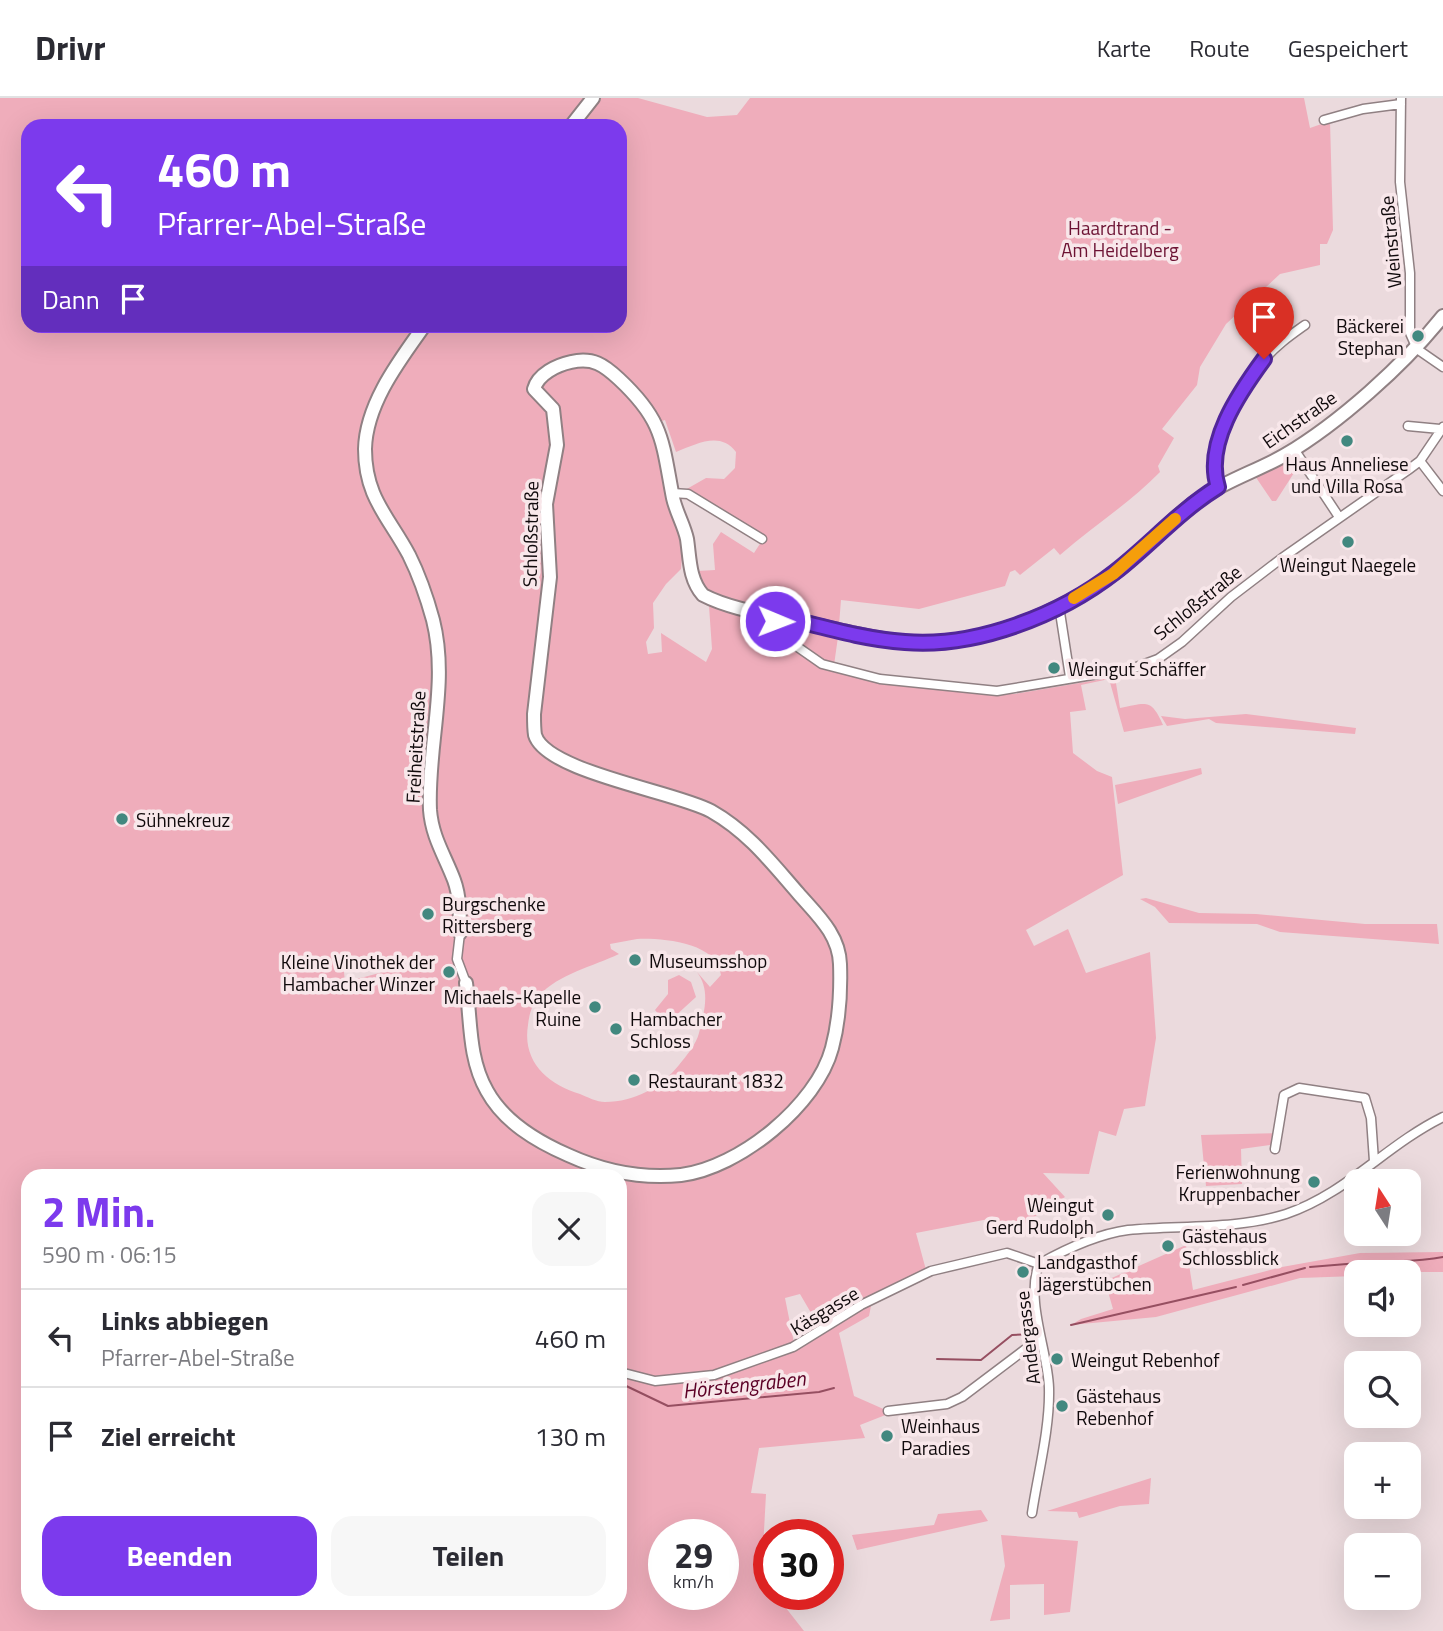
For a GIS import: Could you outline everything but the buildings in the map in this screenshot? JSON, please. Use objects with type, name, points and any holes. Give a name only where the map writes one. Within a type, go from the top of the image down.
[{"type":"street","points":[[576,119],[593,98]]},
{"type":"street","points":[[1324,120],[1401,101]]},
{"type":"street","name":"Weinstraße","points":[[1401,101],[1400,191],[1410,273],[1410,333],[1417,349]]},
{"type":"street","name":"Eichstraße","points":[[774,615],[880,639],[925,642],[978,635],[1059,606],[1113,574],[1182,512],[1218,487],[1294,449],[1417,349],[1443,316]]},
{"type":"street","points":[[1218,487],[1214,456],[1234,408],[1264,359],[1305,325]]},
{"type":"street","name":"Freiheitstraße","points":[[420,333],[373,410],[365,446],[367,475],[377,505],[414,565],[433,622],[439,705],[430,808],[436,842],[454,881],[460,939]]},
{"type":"street","points":[[1417,349],[1443,367]]},
{"type":"street","name":"Schloßstraße","points":[[627,1174],[684,1175],[709,1168],[734,1156],[783,1122],[801,1105],[832,1051],[840,962],[835,941],[825,924],[761,848],[726,820],[692,801],[635,788],[550,754],[536,737],[534,714],[550,577],[546,504],[556,445],[553,410],[536,395],[535,384],[549,371],[575,361],[592,360],[607,368],[635,393],[653,415],[659,428],[672,493],[698,589],[715,600],[774,615],[789,641],[822,664],[880,679],[997,691],[1113,672],[1157,659],[1189,637],[1252,581],[1420,461],[1442,428]]},
{"type":"street","name":"Schloßstraße","points":[[1408,426],[1442,428]]},
{"type":"street","points":[[1294,449],[1339,517]]},
{"type":"street","points":[[1420,461],[1443,491]]},
{"type":"street","points":[[672,493],[688,494],[762,539]]},
{"type":"street","points":[[1059,606],[1070,677]]},
{"type":"street","name":"Schloßstraße","points":[[460,939],[457,959],[466,983],[472,1048],[481,1078],[495,1102],[516,1125],[549,1146],[604,1169]]},
{"type":"street","points":[[1275,1149],[1284,1095],[1300,1088],[1332,1091],[1366,1098],[1371,1118],[1374,1161]]},
{"type":"street","name":"Andergasse","points":[[1032,1513],[1049,1391],[1040,1338],[1035,1276],[1039,1264],[1064,1251],[1122,1231],[1238,1223],[1286,1214],[1341,1189],[1374,1161],[1443,1117]]},
{"type":"street","name":"Käsgasse","points":[[627,1374],[655,1381],[714,1376],[793,1347],[861,1305],[931,1271],[1007,1253],[1039,1264]]},
{"type":"street","points":[[888,1411],[935,1408],[955,1401],[1040,1338]]},
{"type":"green space","name":"Haardtrand - Am Heidelberg","points":[[0,98],[638,98],[707,117],[737,115],[750,98],[1304,98],[1310,128],[1330,121],[1333,230],[1327,244],[1320,244],[1320,265],[1280,274],[1226,324],[1200,367],[1197,385],[1162,429],[1174,438],[1158,466],[1160,472],[1060,555],[1054,548],[1020,575],[1015,570],[1010,572],[1005,586],[919,609],[841,600],[839,625],[742,605],[712,593],[704,586],[697,571],[715,570],[713,544],[721,532],[754,553],[765,536],[685,490],[706,478],[724,479],[735,468],[736,452],[723,442],[708,441],[676,452],[665,420],[652,424],[683,545],[681,569],[653,603],[654,628],[646,642],[648,654],[662,652],[661,633],[706,662],[712,649],[709,606],[766,622],[777,640],[781,639],[784,624],[838,637],[833,672],[879,682],[1015,694],[1115,677],[1120,708],[1147,704],[1155,710],[1163,725],[1124,732],[1109,679],[1081,685],[1086,710],[1070,712],[1073,753],[1097,771],[1112,777],[1123,875],[1026,930],[1034,946],[1068,929],[1086,973],[1150,952],[1156,1038],[1145,1106],[1124,1109],[1116,1136],[1099,1131],[1089,1174],[1043,1173],[1065,1197],[1011,1232],[994,1218],[916,1233],[926,1270],[856,1306],[846,1300],[814,1318],[800,1294],[785,1298],[794,1343],[712,1378],[775,1355],[872,1301],[869,1316],[839,1333],[854,1396],[888,1411],[888,1414],[860,1425],[865,1438],[759,1448],[751,1493],[766,1494],[765,1519],[753,1519],[753,1610],[788,1610],[804,1631],[0,1631]],"holes":[[[648,939],[687,944],[710,955],[717,964],[721,975],[710,987],[697,972],[705,994],[696,1042],[664,1080],[646,1092],[627,1099],[605,1102],[595,1100],[568,1090],[548,1078],[533,1060],[529,1050],[528,1025],[534,1002],[547,988],[566,976],[619,954],[611,949],[610,944]],[[413,958],[414,964],[345,982],[344,972]]]},
{"type":"green space","points":[[1293,457],[1299,465],[1276,501],[1272,501],[1255,476]]},
{"type":"green space","points":[[1246,714],[1356,728],[1355,734],[1216,723],[1209,719],[1167,726],[1161,716],[1185,719]]},
{"type":"green space","points":[[1201,768],[1202,774],[1118,804],[1115,785]]},
{"type":"green space","points":[[1146,898],[1199,913],[1256,914],[1365,924],[1437,924],[1439,944],[1280,932],[1257,924],[1169,923],[1155,907],[1140,899]]},
{"type":"green space","points":[[679,975],[691,982],[696,997],[673,1018],[668,1014],[661,1017],[655,1010],[668,994],[668,980]]},
{"type":"green space","points":[[1277,1133],[1276,1148],[1270,1145],[1241,1149],[1242,1184],[1206,1186],[1201,1135]]},
{"type":"green space","points":[[1186,1245],[1193,1290],[1282,1267],[1360,1253],[1443,1252],[1443,1272],[1421,1272],[1421,1260],[1344,1260],[1344,1276],[1300,1278],[1156,1317],[1071,1325],[1113,1309],[1105,1281]]},
{"type":"green space","points":[[1151,1478],[1149,1504],[1120,1506],[1079,1518],[1077,1512],[1047,1511]]},
{"type":"green space","points":[[981,1510],[988,1521],[857,1550],[852,1535],[934,1525],[938,1514]]},
{"type":"green space","points":[[1001,1535],[1078,1541],[1070,1612],[1044,1615],[1044,1584],[1010,1585],[1010,1619],[990,1621],[1005,1566]]},
{"type":"waterway","name":"Hörstengraben","points":[[1421,1260],[1443,1257]]},
{"type":"waterway","name":"Hörstengraben","points":[[1310,1267],[1344,1264]]},
{"type":"waterway","name":"Hörstengraben","points":[[1243,1285],[1305,1268]]},
{"type":"waterway","name":"Hörstengraben","points":[[1071,1325],[1236,1287]]},
{"type":"waterway","name":"Hörstengraben","points":[[937,1359],[981,1360],[1012,1335],[1034,1334]]},
{"type":"waterway","name":"Hörstengraben","points":[[627,1386],[668,1406],[819,1392],[834,1388]]},
{"type":"slow traffic","points":[[1074,598],[1113,574],[1175,519]]},
{"type":"place","name":"Bäckerei Stephan","points":[[1418,336]]},
{"type":"place","name":"Haus Anneliese und Villa Rosa","points":[[1347,441]]},
{"type":"place","name":"Weingut Naegele","points":[[1348,542]]},
{"type":"place","name":"Weingut Schäffer","points":[[1054,668]]},
{"type":"place","name":"Sühnekreuz","points":[[122,819]]},
{"type":"place","name":"Burgschenke Rittersberg","points":[[428,914]]},
{"type":"place","name":"Museumsshop","points":[[635,960]]},
{"type":"place","name":"Kleine Vinothek der Hambacher Winzer","points":[[449,972]]},
{"type":"place","name":"Michaels-Kapelle Ruine","points":[[595,1007]]},
{"type":"place","name":"Hambacher Schloss","points":[[616,1029]]},
{"type":"place","name":"Restaurant 1832","points":[[634,1080]]},
{"type":"place","name":"Ferienwohnung Kruppenbacher","points":[[1314,1182]]},
{"type":"place","name":"Weingut Gerd Rudolph","points":[[1108,1215]]},
{"type":"place","name":"Gästehaus Schlossblick","points":[[1168,1246]]},
{"type":"place","name":"Landgasthof Jägerstübchen","points":[[1023,1272]]},
{"type":"place","name":"Weingut Rebenhof","points":[[1057,1359]]},
{"type":"place","name":"Gästehaus Rebenhof","points":[[1062,1406]]},
{"type":"place","name":"Weinhaus Paradies","points":[[887,1436]]},
{"type":"route","points":[[775,621],[774,615],[880,639],[906,642],[942,641],[1004,628],[1075,598],[1113,574],[1182,512],[1218,487],[1213,465],[1217,446],[1234,408],[1264,359]]}]
